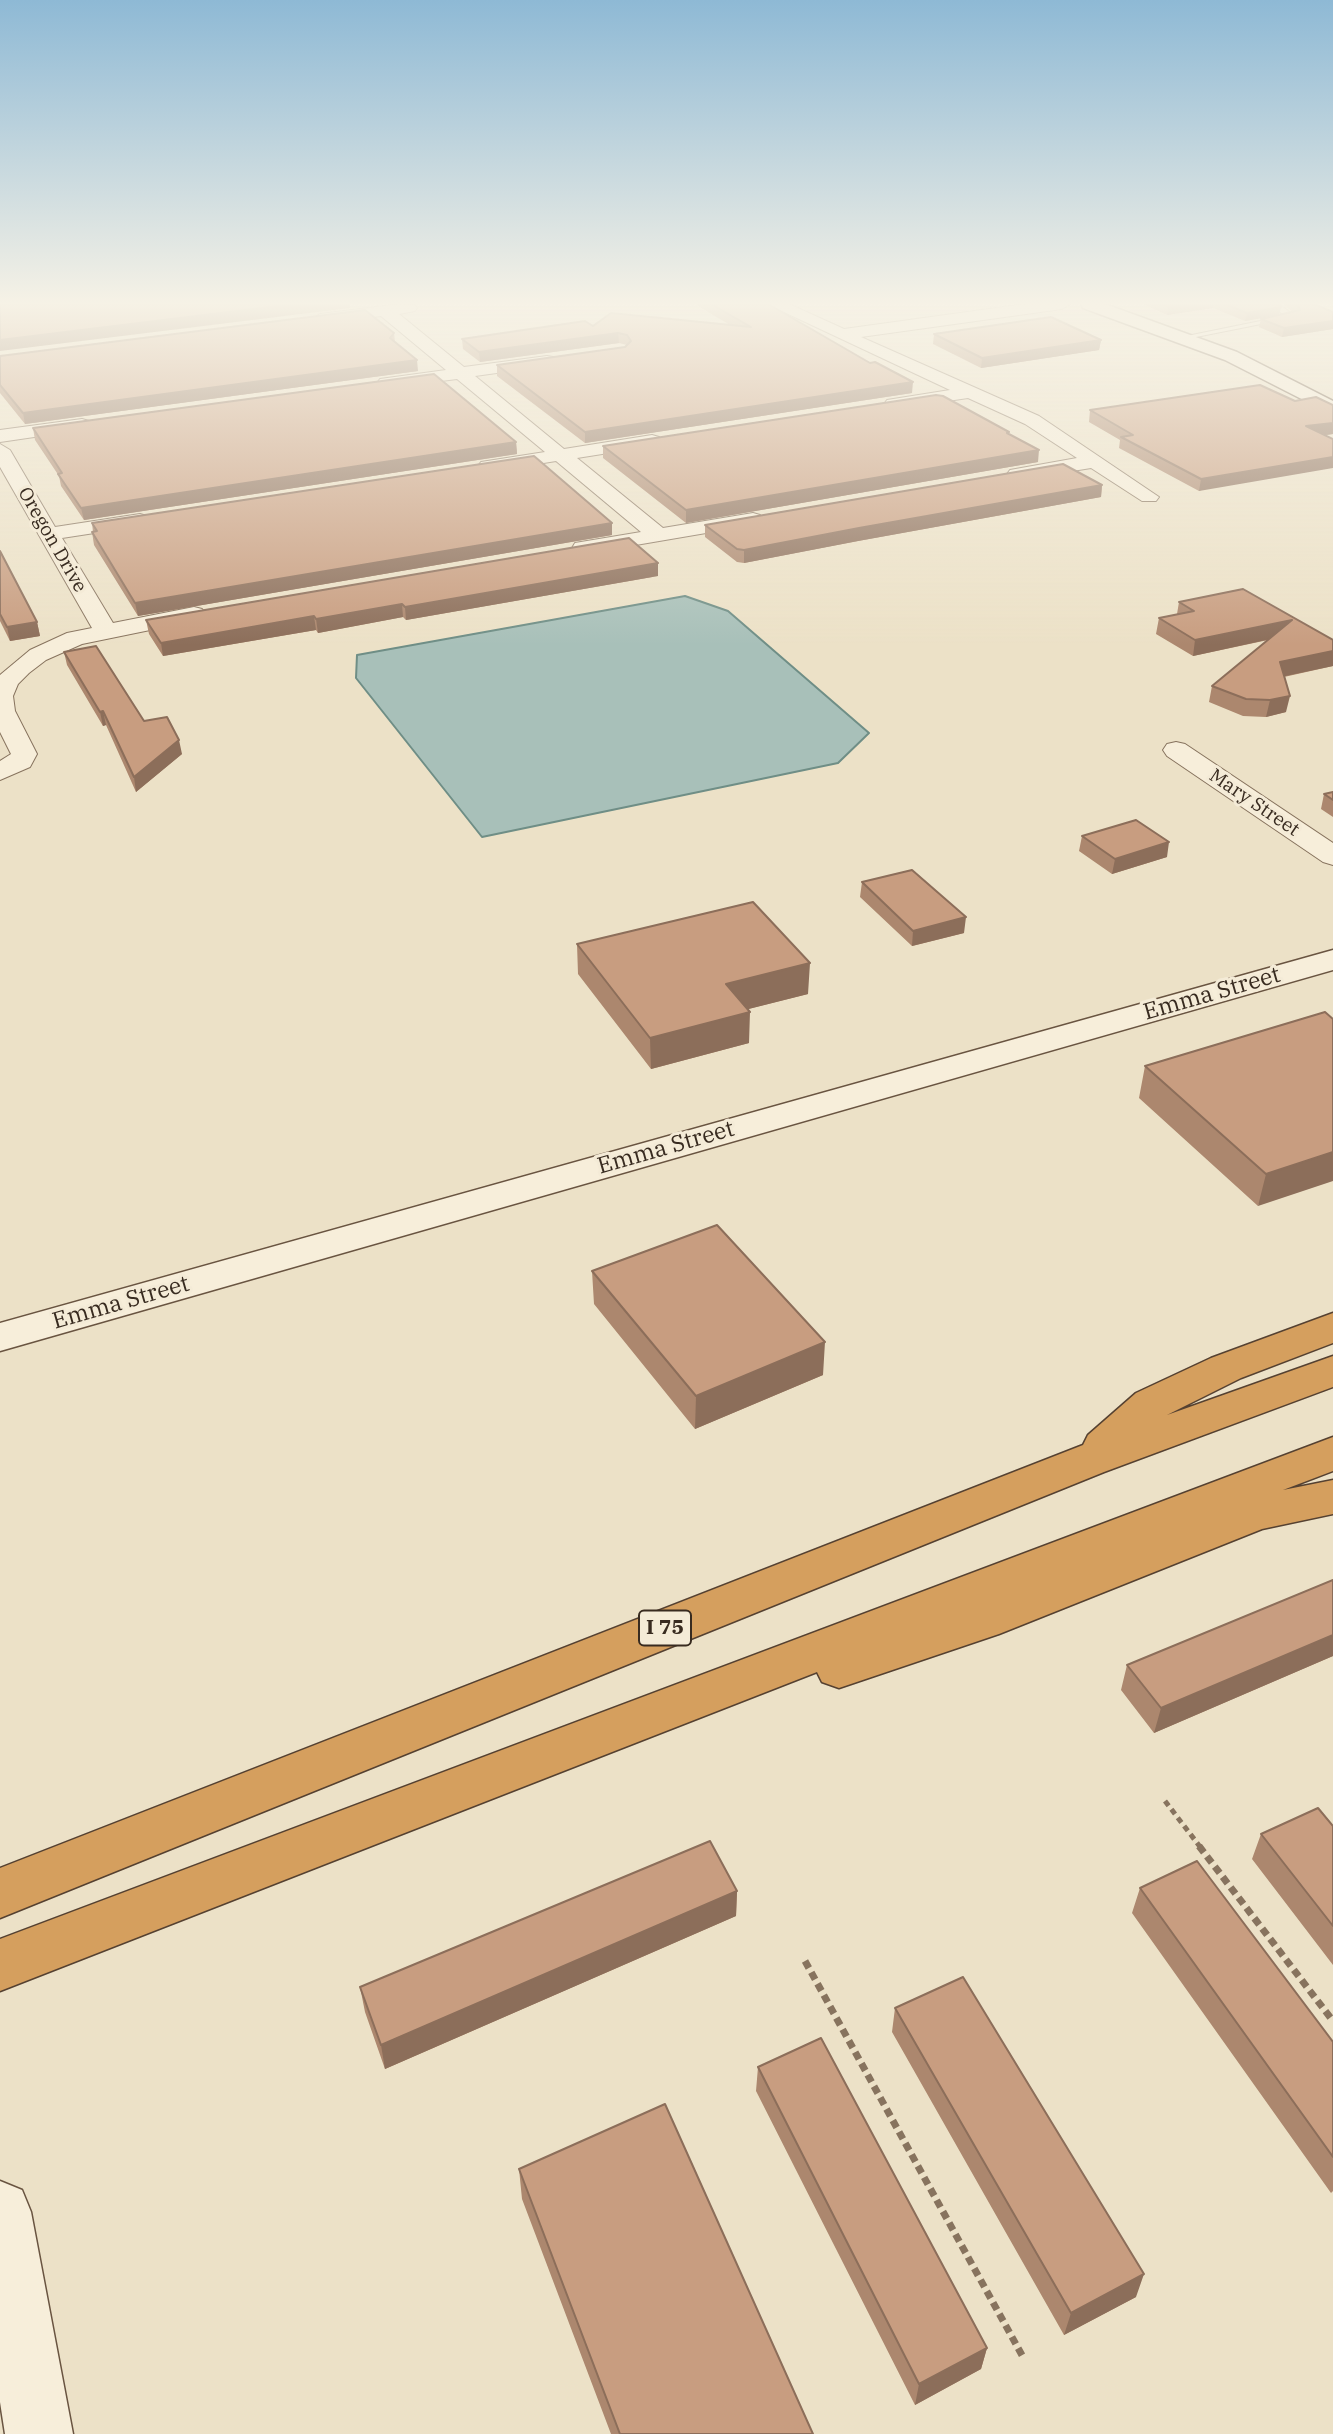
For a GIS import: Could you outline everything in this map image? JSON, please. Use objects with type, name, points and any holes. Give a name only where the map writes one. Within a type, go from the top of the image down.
[{"type":"highway","points":[[1088,1460],[1151,1404],[1226,1368],[1333,1326]]},
{"type":"highway","name":"I 75","points":[[0,1893],[1088,1460],[1333,1371]]},
{"type":"highway","points":[[0,1965],[1333,1453]]},
{"type":"highway","points":[[684,1702],[771,1688],[867,1660],[982,1620],[1255,1513],[1333,1497]]},
{"type":"street","points":[[514,418],[658,535]]},
{"type":"street","points":[[1027,418],[1149,497]]},
{"type":"street","points":[[0,436],[95,423]]},
{"type":"street","points":[[467,470],[667,439]]},
{"type":"street","name":"Oregon Drive","points":[[0,450],[105,631]]},
{"type":"street","points":[[1000,477],[1095,461]]},
{"type":"street","points":[[562,551],[777,515]]},
{"type":"street","points":[[49,534],[158,517]]},
{"type":"street","points":[[0,772],[21,761],[24,754],[2,711],[1,696],[7,682],[38,654],[75,638],[217,611]]},
{"type":"street","name":"Mary Street","points":[[1176,750],[1333,856]]},
{"type":"street","name":"Emma Street","points":[[0,1337],[1333,960]]},
{"type":"street","points":[[0,2212],[39,2434]]},
{"type":"path","points":[[1166,1801],[1333,2021]]},
{"type":"path","points":[[805,1961],[1023,2357]]},
{"type":"water","points":[[685,596],[728,611],[869,733],[838,763],[482,837],[356,678],[357,655]]},
{"type":"building","points":[[110,418],[487,418],[516,442],[81,508],[58,474],[62,473],[33,428]]},
{"type":"building","points":[[566,418],[680,418],[585,432]]},
{"type":"building","points":[[789,418],[983,418],[1039,450],[686,510],[603,446]]},
{"type":"building","points":[[1103,418],[1333,418],[1333,423],[1306,426],[1333,439],[1333,457],[1201,479],[1121,437],[1133,435]]},
{"type":"building","points":[[534,456],[612,523],[135,603],[92,532],[97,531],[92,523]]},
{"type":"building","points":[[1063,464],[1102,485],[744,550],[737,549],[705,525]]},
{"type":"building","points":[[629,538],[658,563],[405,607],[402,604],[316,619],[314,616],[161,643],[146,620]]},
{"type":"building","points":[[0,551],[37,622],[7,627],[0,614]]},
{"type":"building","points":[[1243,589],[1333,640],[1333,651],[1280,662],[1290,696],[1270,700],[1246,699],[1212,686],[1292,620],[1195,640],[1159,618],[1194,611],[1179,602]]},
{"type":"building","points":[[96,646],[144,721],[167,717],[179,740],[134,777],[103,711],[100,712],[64,652]]},
{"type":"building","points":[[1333,792],[1333,800],[1324,794]]},
{"type":"building","points":[[1136,820],[1169,842],[1115,859],[1082,836]]},
{"type":"building","points":[[912,870],[966,917],[913,931],[862,882]]},
{"type":"building","points":[[753,902],[810,963],[726,984],[750,1012],[650,1038],[577,944]]},
{"type":"building","points":[[1325,1012],[1333,1019],[1333,1152],[1266,1174],[1145,1066]]},
{"type":"building","points":[[717,1225],[825,1342],[696,1396],[592,1271]]},
{"type":"building","points":[[1333,1580],[1333,1635],[1161,1708],[1127,1665]]},
{"type":"building","points":[[1318,1808],[1333,1826],[1333,1926],[1261,1834]]},
{"type":"building","points":[[710,1841],[737,1891],[381,2045],[360,1987]]},
{"type":"building","points":[[1197,1861],[1333,2042],[1333,2157],[1140,1888]]},
{"type":"building","points":[[963,1977],[1144,2274],[1071,2313],[895,2008]]},
{"type":"building","points":[[821,2038],[987,2348],[919,2384],[758,2067]]},
{"type":"building","points":[[665,2104],[813,2434],[620,2434],[519,2169]]}]
